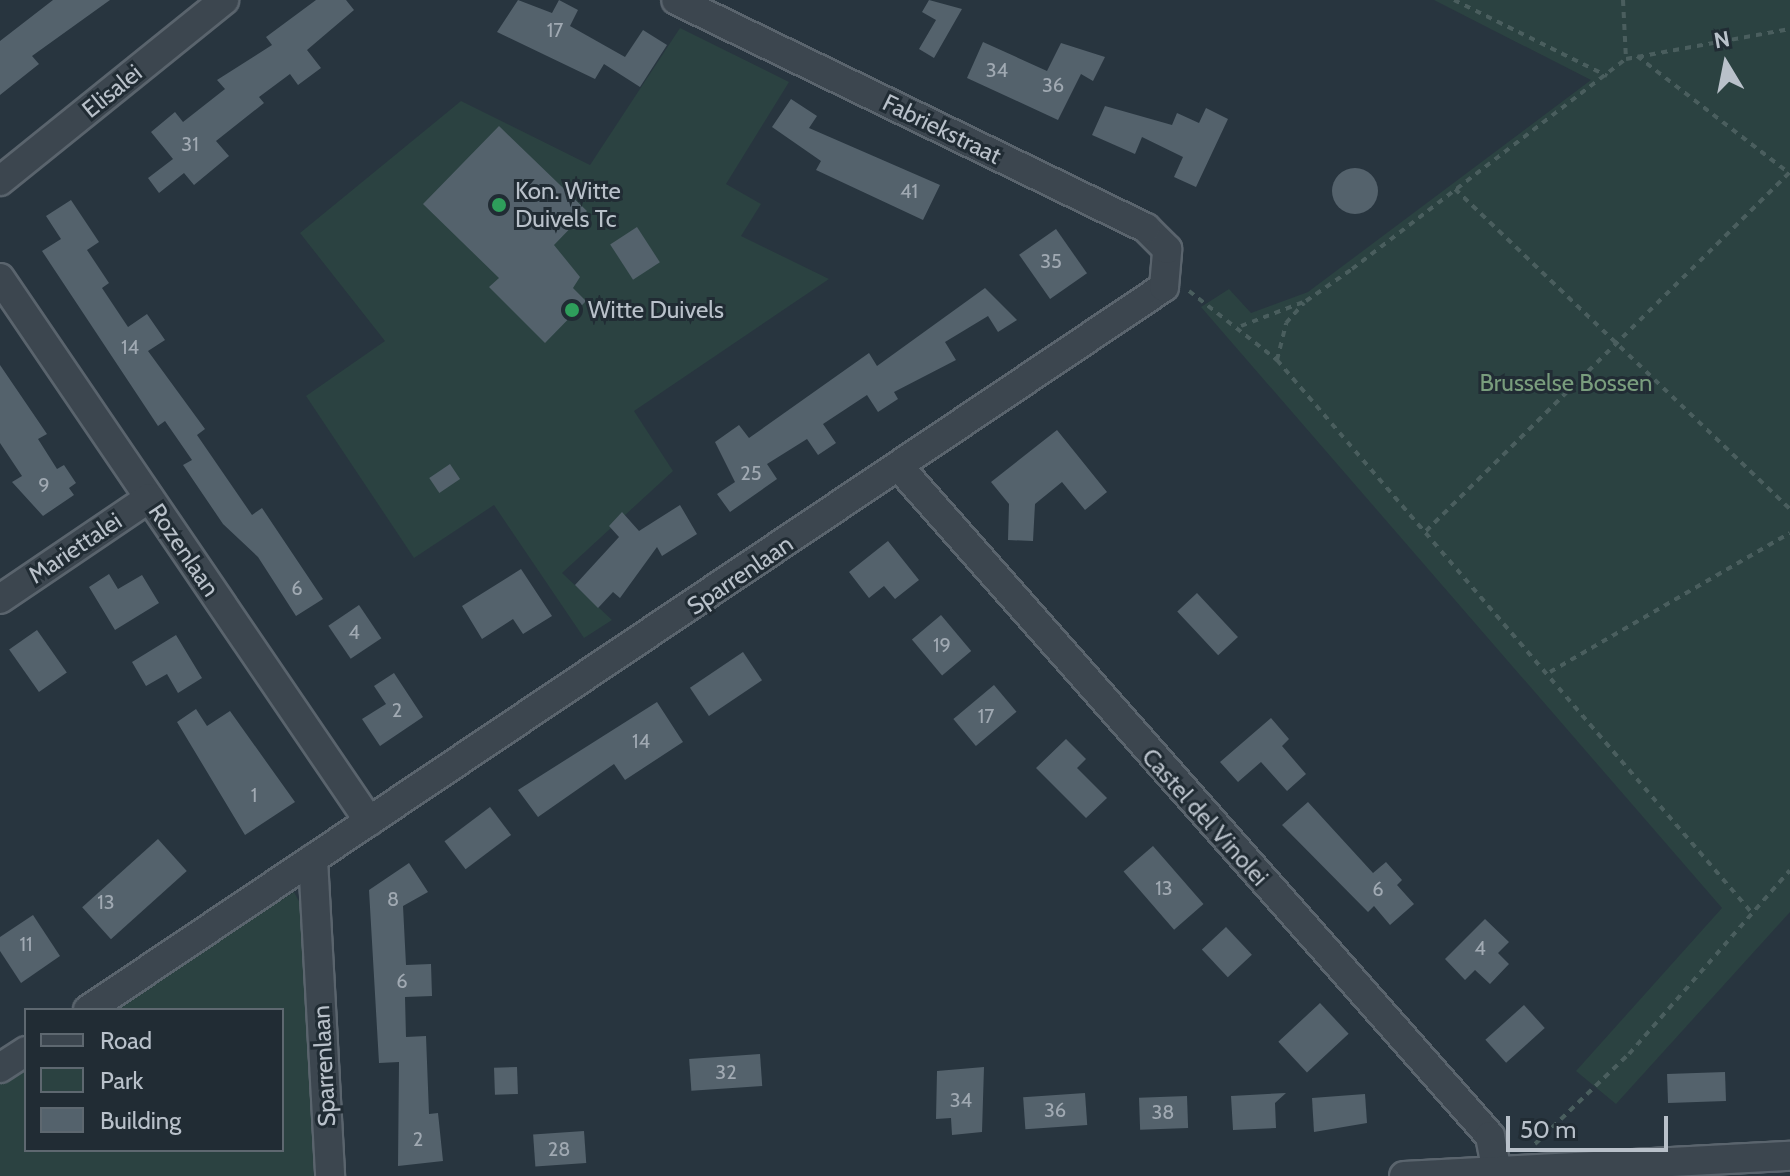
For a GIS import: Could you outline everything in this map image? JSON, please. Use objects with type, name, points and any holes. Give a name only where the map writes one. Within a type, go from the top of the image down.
[{"type":"street","name":"Elisalei","points":[[0,181],[224,0]]},
{"type":"street","name":"Fabriekstraat","points":[[676,0],[1146,228],[1167,249],[1164,287]]},
{"type":"street","name":"Rozenlaan","points":[[0,278],[369,821]]},
{"type":"street","name":"Sparrenlaan","points":[[91,1008],[900,468],[1164,287]]},
{"type":"street","name":"Castel del Vinolei","points":[[900,468],[1490,1136],[1497,1171]]},
{"type":"street","name":"Mariettalei","points":[[0,599],[149,498]]},
{"type":"street","name":"Sparrenlaan","points":[[313,859],[330,1176]]},
{"type":"street","points":[[0,1068],[24,1052]]},
{"type":"street","points":[[1404,1176],[1790,1156]]},
{"type":"path","points":[[1454,0],[1607,76]]},
{"type":"path","points":[[1623,0],[1626,59]]},
{"type":"path","points":[[1277,360],[1286,323],[1306,301],[1626,59],[1790,29]]},
{"type":"path","points":[[1426,531],[1614,341],[1790,173],[1636,55]]},
{"type":"path","points":[[1455,189],[1790,509]]},
{"type":"path","points":[[1164,287],[1182,288],[1241,326],[1277,360],[1549,672],[1752,913]]},
{"type":"path","points":[[1241,326],[1306,301]]},
{"type":"path","points":[[1549,672],[1790,533]]},
{"type":"path","points":[[1530,1148],[1629,1054],[1790,870]]},
{"type":"green space","name":"Brusselse Bossen","points":[[1434,0],[1790,0],[1790,912],[1616,1104],[1576,1071],[1722,908],[1201,307],[1229,289],[1251,313],[1308,292],[1591,80]]},
{"type":"green space","name":"Witte Duivels","points":[[680,28],[789,82],[726,184],[761,204],[741,236],[829,279],[634,411],[673,471],[562,573],[612,620],[584,638],[494,505],[414,558],[306,396],[385,341],[300,233],[461,101],[590,165]]},
{"type":"green space","points":[[294,892],[301,905],[314,1176],[0,1176],[0,1083],[24,1067],[24,1152],[284,1152],[284,1008],[112,1008]]},
{"type":"building","points":[[53,0],[110,0],[32,56],[39,64],[0,95],[0,41]]},
{"type":"building","points":[[316,0],[346,0],[354,10],[307,50],[321,68],[298,85],[290,74],[259,97],[264,103],[216,141],[229,156],[194,185],[184,173],[159,193],[148,178],[173,159],[151,132],[175,112],[183,122],[225,89],[217,80],[272,45],[266,37]]},
{"type":"building","points":[[518,0],[552,13],[559,0],[578,10],[570,26],[625,57],[643,30],[667,45],[640,87],[604,64],[595,79],[497,32]]},
{"type":"building","points":[[929,0],[962,9],[934,58],[919,49],[936,20],[922,12]]},
{"type":"building","points":[[983,42],[1047,71],[1061,43],[1105,57],[1093,81],[1081,74],[1058,120],[967,78]]},
{"type":"building","points":[[791,99],[817,116],[809,128],[940,185],[923,220],[816,170],[821,161],[772,127]]},
{"type":"building","points":[[1105,106],[1172,125],[1177,113],[1199,123],[1206,108],[1228,119],[1196,187],[1174,177],[1183,157],[1142,137],[1135,154],[1092,135]]},
{"type":"building","points":[[499,126],[587,211],[554,245],[580,277],[573,288],[586,301],[545,343],[489,287],[499,278],[423,204]]},
{"type":"building","points":[[1355,168],[1371,175],[1378,191],[1371,207],[1355,214],[1339,207],[1332,191],[1339,175]]},
{"type":"building","points":[[71,200],[99,242],[87,250],[109,283],[102,288],[128,327],[147,314],[165,340],[148,351],[205,429],[197,435],[252,515],[262,508],[323,599],[296,616],[258,557],[223,524],[183,465],[192,460],[165,421],[158,426],[42,251],[61,239],[46,216]]},
{"type":"building","points":[[637,227],[660,262],[633,280],[610,244]]},
{"type":"building","points":[[1056,229],[1087,273],[1050,299],[1019,255]]},
{"type":"building","points":[[985,288],[1017,320],[998,332],[988,316],[945,342],[956,360],[894,392],[898,399],[878,412],[867,395],[823,424],[836,443],[818,455],[807,439],[767,464],[777,479],[730,512],[717,494],[735,482],[715,442],[739,425],[749,438],[869,353],[877,366]]},
{"type":"building","points":[[0,365],[47,434],[38,439],[57,469],[64,465],[76,483],[69,488],[74,495],[43,516],[12,482],[22,476],[0,443]]},
{"type":"building","points":[[1057,430],[1107,492],[1085,510],[1062,482],[1035,504],[1033,541],[1008,540],[1009,504],[991,482]]},
{"type":"building","points":[[450,464],[460,479],[439,493],[429,478]]},
{"type":"building","points":[[680,505],[697,534],[662,556],[657,547],[620,598],[613,592],[598,608],[575,585],[619,537],[609,526],[622,512],[639,531]]},
{"type":"building","points":[[888,541],[919,580],[895,599],[884,586],[869,598],[849,572]]},
{"type":"building","points":[[521,569],[552,616],[523,634],[513,619],[482,639],[462,606]]},
{"type":"building","points":[[109,574],[118,589],[142,575],[159,603],[115,630],[89,587]]},
{"type":"building","points":[[1197,593],[1238,637],[1218,655],[1177,611]]},
{"type":"building","points":[[359,605],[381,638],[351,659],[328,626]]},
{"type":"building","points":[[941,615],[971,651],[942,675],[912,639]]},
{"type":"building","points":[[37,630],[67,673],[39,692],[9,650]]},
{"type":"building","points":[[176,635],[202,678],[178,693],[167,674],[146,686],[132,662]]},
{"type":"building","points":[[743,652],[762,680],[709,716],[690,688]]},
{"type":"building","points":[[394,673],[423,717],[380,746],[362,719],[386,704],[374,686]]},
{"type":"building","points":[[994,685],[1016,712],[976,746],[953,719]]},
{"type":"building","points":[[657,702],[683,742],[625,780],[614,764],[538,817],[518,790]]},
{"type":"building","points":[[196,709],[207,726],[230,711],[295,802],[245,835],[177,722]]},
{"type":"building","points":[[1271,718],[1289,739],[1282,746],[1306,774],[1287,791],[1261,762],[1238,782],[1220,762]]},
{"type":"building","points":[[1066,739],[1086,759],[1077,768],[1107,798],[1086,818],[1036,768]]},
{"type":"building","points":[[1308,802],[1373,873],[1386,862],[1402,880],[1397,885],[1414,904],[1390,925],[1374,906],[1368,912],[1282,825]]},
{"type":"building","points":[[490,807],[511,835],[466,869],[444,841]]},
{"type":"building","points":[[158,839],[187,871],[111,939],[82,907]]},
{"type":"building","points":[[1153,846],[1204,904],[1174,930],[1124,872]]},
{"type":"building","points":[[409,863],[428,892],[403,906],[406,965],[431,964],[432,996],[405,997],[406,1037],[426,1036],[429,1114],[438,1113],[443,1161],[398,1166],[399,1062],[379,1063],[369,890]]},
{"type":"building","points":[[33,915],[60,956],[21,983],[0,951],[0,937]]},
{"type":"building","points":[[1485,919],[1509,942],[1498,953],[1509,964],[1490,984],[1475,970],[1465,980],[1445,959]]},
{"type":"building","points":[[1226,927],[1252,955],[1228,977],[1202,950]]},
{"type":"building","points":[[1320,1003],[1349,1034],[1307,1073],[1278,1042]]},
{"type":"building","points":[[1524,1005],[1545,1028],[1506,1063],[1485,1040]]},
{"type":"building","points":[[760,1054],[762,1086],[691,1091],[689,1059]]},
{"type":"building","points":[[517,1067],[518,1094],[495,1095],[494,1068]]},
{"type":"building","points":[[984,1067],[982,1132],[952,1135],[951,1118],[936,1119],[937,1071]]},
{"type":"building","points":[[1725,1072],[1726,1101],[1668,1103],[1667,1074]]},
{"type":"building","points":[[1085,1093],[1087,1125],[1025,1129],[1023,1097]]},
{"type":"building","points":[[1286,1093],[1275,1103],[1276,1128],[1233,1130],[1231,1096]]},
{"type":"building","points":[[1365,1094],[1367,1123],[1314,1132],[1312,1098]]},
{"type":"building","points":[[1187,1096],[1188,1128],[1140,1130],[1139,1098]]},
{"type":"building","points":[[584,1131],[586,1163],[535,1166],[533,1135]]},
{"type":"place","name":"Kon. Witte Duivels Tc","points":[[499,205]]},
{"type":"place","name":"Witte Duivels","points":[[572,310]]}]
